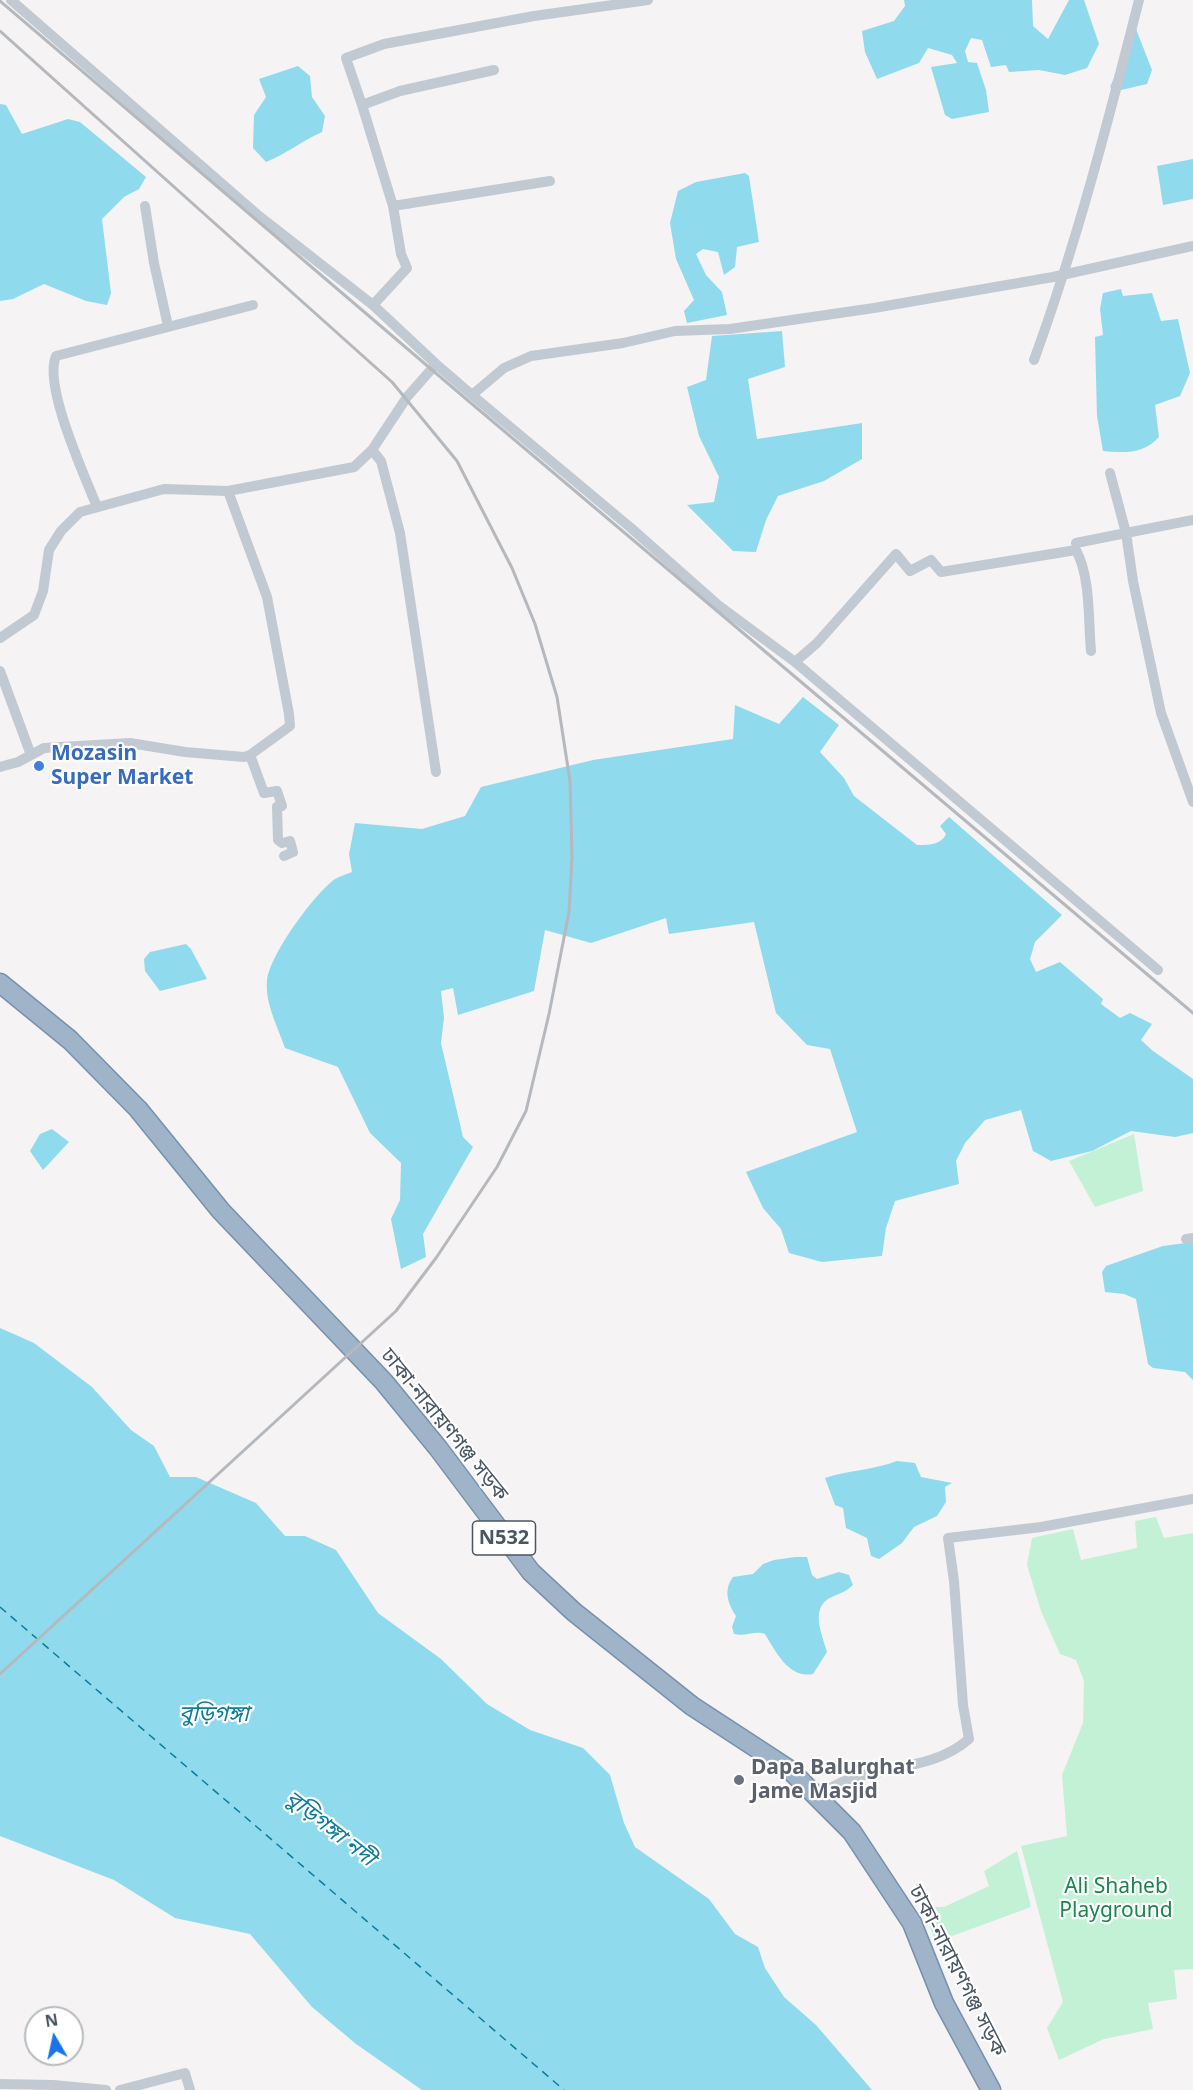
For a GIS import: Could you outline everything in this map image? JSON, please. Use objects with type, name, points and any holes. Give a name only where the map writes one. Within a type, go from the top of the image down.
[{"type":"highway","name":"ঢাকা-নারায়ণগঞ্জ সড়ক","points":[[0,983],[70,1040],[138,1109],[221,1211],[384,1382],[438,1448],[531,1572],[574,1612],[692,1706],[774,1757],[852,1832],[912,1923],[944,2003],[991,2090]]},
{"type":"street","points":[[11,0],[259,216],[373,305],[472,396],[623,521],[718,605],[795,662],[1158,970]]},
{"type":"street","points":[[373,305],[407,268],[393,207],[346,58],[384,44],[623,1],[648,0]]},
{"type":"street","points":[[1034,360],[1065,275],[1098,160],[1139,0]]},
{"type":"street","points":[[362,105],[400,91],[494,70]]},
{"type":"street","points":[[393,207],[550,181]]},
{"type":"street","points":[[145,206],[154,263],[168,326]]},
{"type":"street","points":[[472,396],[504,368],[531,356],[623,343],[675,331],[730,329],[874,308],[1065,275],[1193,246]]},
{"type":"street","points":[[97,507],[66,429],[53,379],[54,358],[82,347],[253,305]]},
{"type":"street","points":[[0,638],[34,615],[43,591],[49,550],[61,531],[80,512],[164,489],[228,491],[354,467],[372,450],[407,397],[436,364]]},
{"type":"street","points":[[372,450],[381,461],[400,533],[435,772]]},
{"type":"street","points":[[1110,473],[1126,532],[1161,713],[1193,802]]},
{"type":"street","points":[[0,767],[44,748],[130,743],[185,752],[244,757],[290,726],[267,597],[228,491]]},
{"type":"street","points":[[1076,543],[1193,520]]},
{"type":"street","points":[[795,662],[817,642],[896,554],[910,571],[931,560],[941,572],[1076,550],[1080,558],[1086,593],[1091,651]]},
{"type":"street","points":[[0,671],[30,755]]},
{"type":"street","points":[[250,754],[264,793],[277,792],[280,798],[282,806],[277,807],[280,826],[278,840],[282,843],[290,841],[293,844],[293,852],[284,856]]},
{"type":"street","points":[[817,1796],[842,1782],[937,1756],[960,1747],[969,1739],[963,1705],[954,1581],[948,1538],[1041,1527],[1193,1499]]},
{"type":"street","points":[[120,2090],[185,2073],[190,2090]]},
{"type":"street","points":[[0,2084],[53,2085],[106,2090]]},
{"type":"green space","points":[[1134,1134],[1143,1191],[1095,1207],[1069,1161]]},
{"type":"green space","name":"Ali Shaheb Playground","points":[[1156,1517],[1164,1538],[1193,1533],[1193,1969],[1174,1970],[1177,1999],[1148,2003],[1153,2029],[1104,2039],[1059,2060],[1047,2028],[1063,2002],[1021,1846],[1067,1836],[1062,1775],[1083,1723],[1084,1681],[1076,1660],[1060,1654],[1041,1611],[1027,1565],[1032,1538],[1073,1529],[1081,1560],[1137,1548],[1135,1521]]},
{"type":"green space","points":[[1017,1851],[1031,1907],[936,1942],[919,1900],[928,1898],[930,1907],[944,1907],[989,1886],[984,1871]]},
{"type":"water","points":[[904,0],[1032,0],[1033,26],[1048,39],[1069,0],[1084,0],[1099,44],[1087,68],[1065,75],[1039,70],[1009,72],[1006,65],[991,67],[982,40],[971,38],[965,51],[968,62],[977,63],[986,90],[989,112],[952,119],[945,115],[931,67],[957,63],[952,55],[928,48],[919,63],[877,79],[865,52],[862,31],[894,21],[905,6]]},
{"type":"water","points":[[1136,29],[1152,70],[1147,84],[1117,91],[1110,87]]},
{"type":"water","points":[[298,66],[310,76],[312,97],[325,116],[322,132],[266,162],[253,148],[254,115],[266,97],[259,79]]},
{"type":"water","points":[[0,104],[6,105],[22,134],[68,119],[80,122],[146,177],[139,189],[124,197],[102,219],[111,293],[107,305],[86,301],[44,284],[13,299],[0,301]]},
{"type":"water","points":[[1193,159],[1193,199],[1163,205],[1157,166]]},
{"type":"water","points":[[745,173],[749,176],[759,242],[737,247],[735,267],[724,275],[718,252],[703,249],[696,254],[706,275],[722,292],[727,315],[687,323],[684,311],[694,300],[676,259],[670,223],[678,191],[696,182]]},
{"type":"water","points":[[1121,289],[1123,296],[1152,293],[1161,321],[1178,319],[1190,373],[1180,396],[1155,405],[1159,437],[1147,447],[1119,452],[1103,451],[1097,416],[1095,337],[1103,335],[1100,309],[1103,293]]},
{"type":"water","points":[[782,331],[785,367],[748,379],[757,439],[862,423],[862,459],[824,481],[778,496],[766,520],[756,552],[733,551],[687,505],[714,502],[719,477],[699,436],[687,387],[706,380],[712,336]]},
{"type":"water","points":[[803,697],[839,725],[820,752],[844,778],[854,796],[917,845],[938,842],[944,838],[946,834],[940,826],[949,817],[1062,915],[1035,942],[1030,959],[1036,972],[1060,962],[1103,999],[1101,1004],[1120,1018],[1130,1013],[1152,1024],[1141,1040],[1193,1079],[1193,1133],[1175,1137],[1131,1131],[1092,1151],[1051,1161],[1033,1151],[1021,1110],[985,1120],[965,1143],[956,1161],[959,1184],[895,1201],[886,1228],[882,1256],[822,1262],[789,1253],[781,1229],[763,1208],[746,1172],[857,1132],[830,1049],[807,1045],[776,1013],[754,922],[669,934],[666,918],[591,943],[545,930],[534,991],[458,1015],[453,988],[441,991],[444,1018],[441,1043],[463,1137],[473,1147],[423,1234],[426,1257],[401,1269],[391,1219],[400,1200],[401,1163],[370,1133],[338,1067],[285,1048],[270,1007],[267,990],[270,970],[294,926],[326,887],[335,879],[352,872],[349,854],[355,823],[422,829],[465,816],[481,787],[593,760],[733,739],[735,705],[779,724]]},
{"type":"water","points":[[186,944],[207,979],[160,991],[145,971],[144,959],[150,952]]},
{"type":"water","points":[[52,1129],[69,1142],[43,1170],[30,1151],[40,1134]]},
{"type":"water","points":[[1193,1242],[1193,1380],[1185,1372],[1153,1368],[1148,1364],[1136,1299],[1124,1294],[1105,1292],[1102,1272],[1106,1266],[1163,1246]]},
{"type":"water","name":"বুড়িগঙ্গা","points":[[0,1328],[34,1343],[92,1387],[131,1430],[154,1446],[170,1477],[196,1477],[256,1503],[285,1536],[305,1536],[336,1550],[378,1613],[441,1659],[487,1704],[530,1730],[583,1748],[610,1775],[624,1823],[635,1847],[709,1899],[735,1934],[758,1947],[765,1968],[784,1997],[816,2025],[872,2090],[422,2090],[356,2044],[312,2007],[250,1934],[175,1918],[114,1880],[0,1836]]},
{"type":"water","points":[[897,1461],[915,1463],[921,1477],[952,1483],[945,1487],[946,1502],[937,1516],[914,1527],[902,1543],[879,1559],[871,1556],[867,1538],[846,1528],[843,1508],[835,1505],[825,1478]]},
{"type":"water","points":[[807,1557],[812,1575],[817,1579],[839,1572],[849,1575],[853,1585],[825,1601],[821,1607],[819,1622],[827,1652],[813,1674],[797,1672],[784,1663],[765,1634],[734,1634],[732,1627],[736,1616],[727,1592],[733,1577],[753,1574],[763,1564],[774,1560]]},
{"type":"ferry route","points":[[0,1607],[564,2090]]},
{"type":"railway","points":[[0,1],[465,398],[1193,1013]]},
{"type":"railway","points":[[0,31],[392,382],[457,461],[512,568],[535,624],[557,697],[570,781],[572,857],[569,912],[549,1014],[526,1111],[497,1167],[436,1258],[396,1311],[0,1674]]},
{"type":"place","name":"Mozasin Super Market","points":[[39,766]]},
{"type":"place","name":"Dapa Balurghat Jame Masjid","points":[[739,1780]]},
{"type":"water label","name":"বুড়িগঙ্গা নদী","points":[[330,1829]]}]
